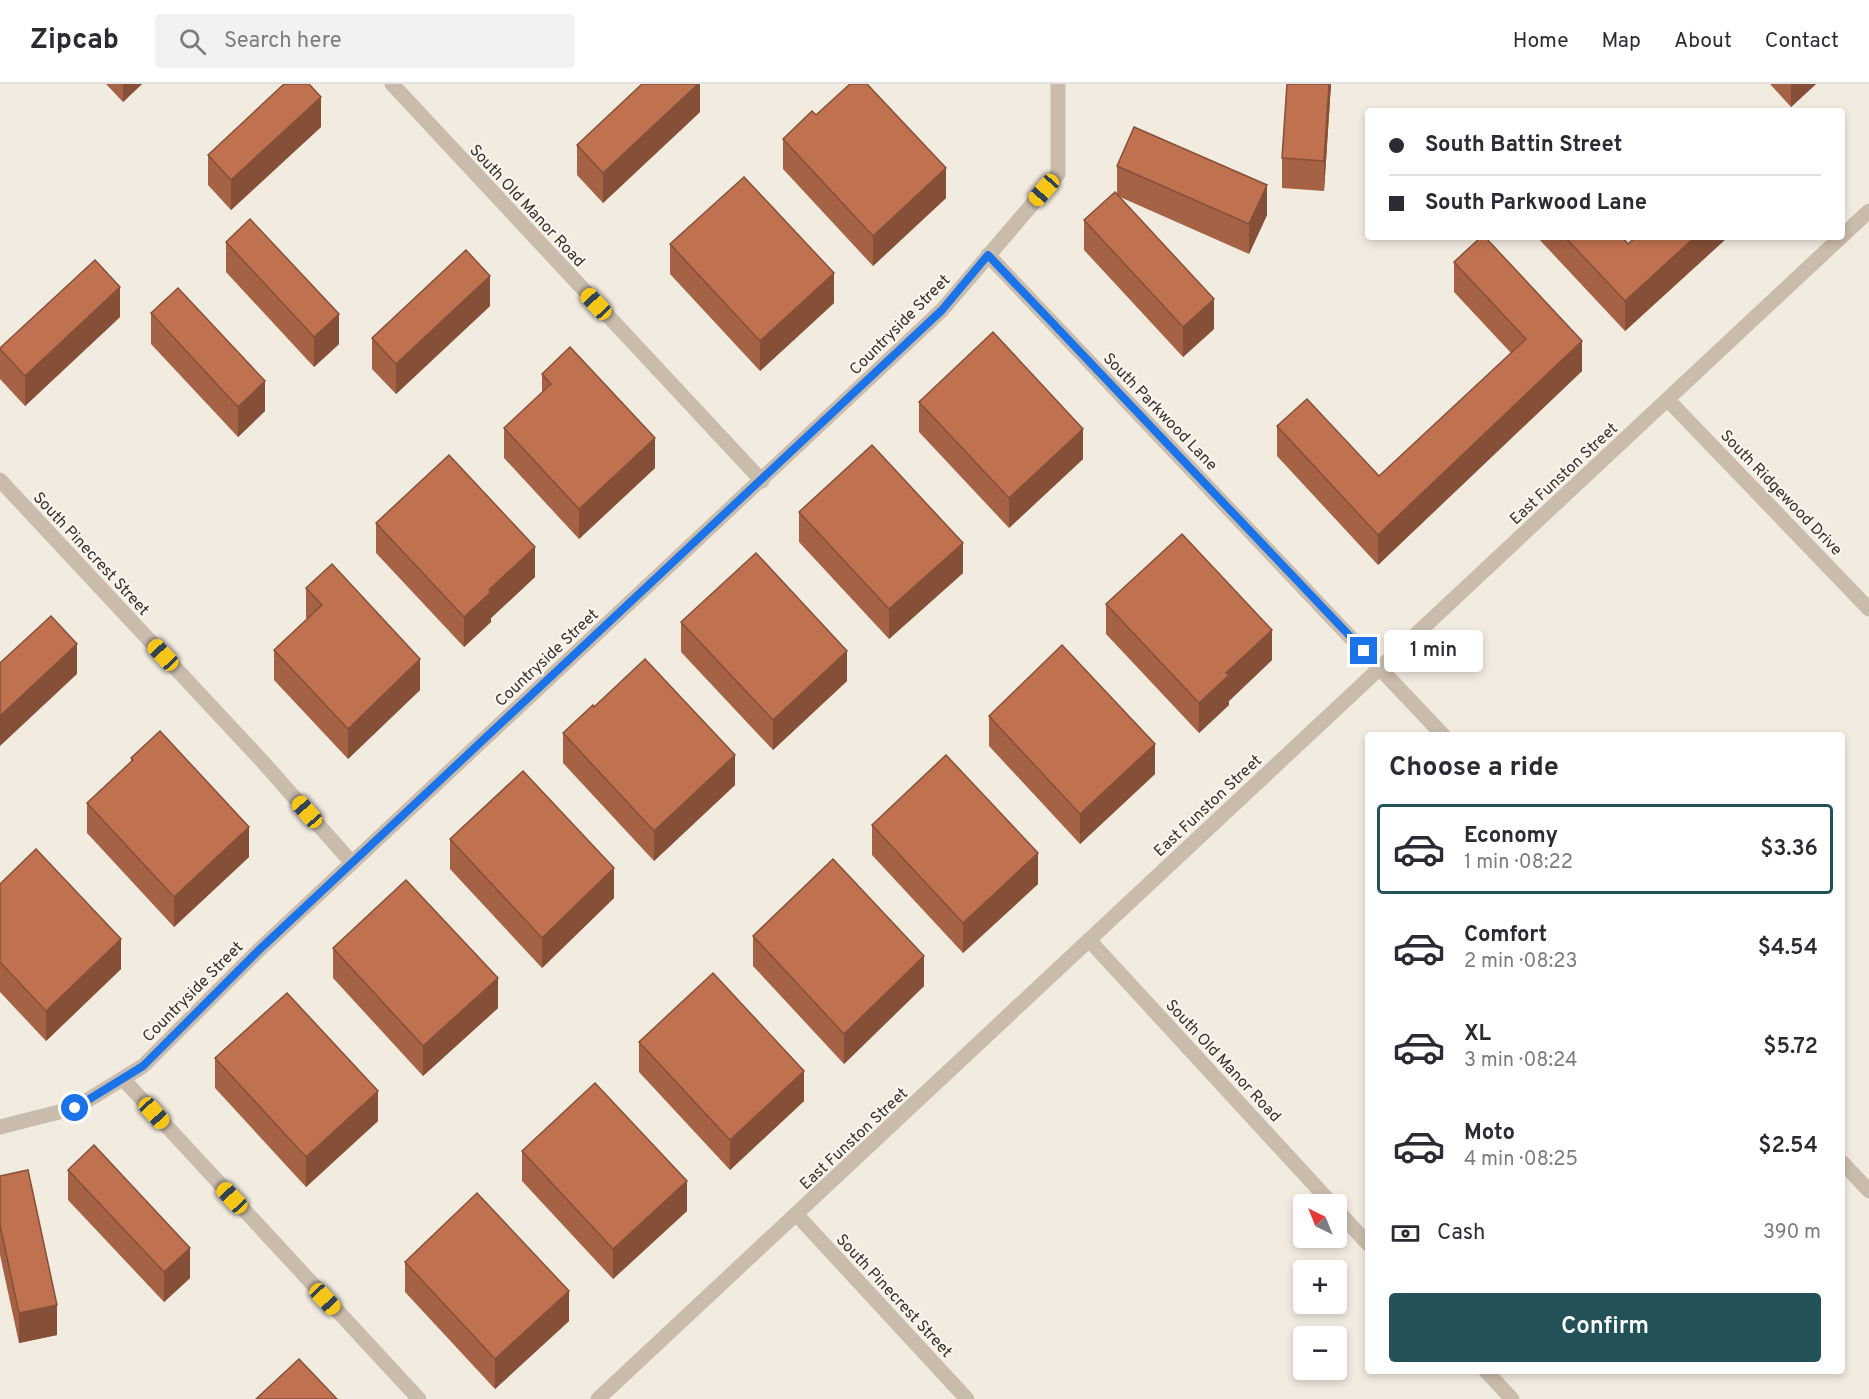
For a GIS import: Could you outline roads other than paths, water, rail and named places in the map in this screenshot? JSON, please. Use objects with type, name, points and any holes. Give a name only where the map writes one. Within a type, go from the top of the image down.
[{"type":"street","name":"South Old Manor Road","points":[[392,84],[762,481]]},
{"type":"street","points":[[988,255],[1058,174],[1058,84]]},
{"type":"street","name":"East Funston Street","points":[[1845,234],[1869,211]]},
{"type":"street","name":"East Funston Street","points":[[598,1399],[1839,240]]},
{"type":"street","name":"Countryside Street","points":[[0,1127],[75,1108],[143,1066],[259,950],[942,310],[988,255]]},
{"type":"street","name":"South Parkwood Lane","points":[[988,255],[1440,732]]},
{"type":"street","name":"South Ridgewood Drive","points":[[1668,400],[1869,609]]},
{"type":"street","name":"South Pinecrest Street","points":[[0,480],[263,762],[352,863]]},
{"type":"street","name":"South Old Manor Road","points":[[1089,940],[1323,1194]]},
{"type":"street","points":[[123,1079],[419,1399]]},
{"type":"street","points":[[1845,1165],[1869,1191]]},
{"type":"street","name":"South Pinecrest Street","points":[[797,1215],[967,1399]]},
{"type":"street","points":[[1347,1221],[1365,1241]]},
{"type":"street","points":[[1489,1374],[1512,1399]]}]
